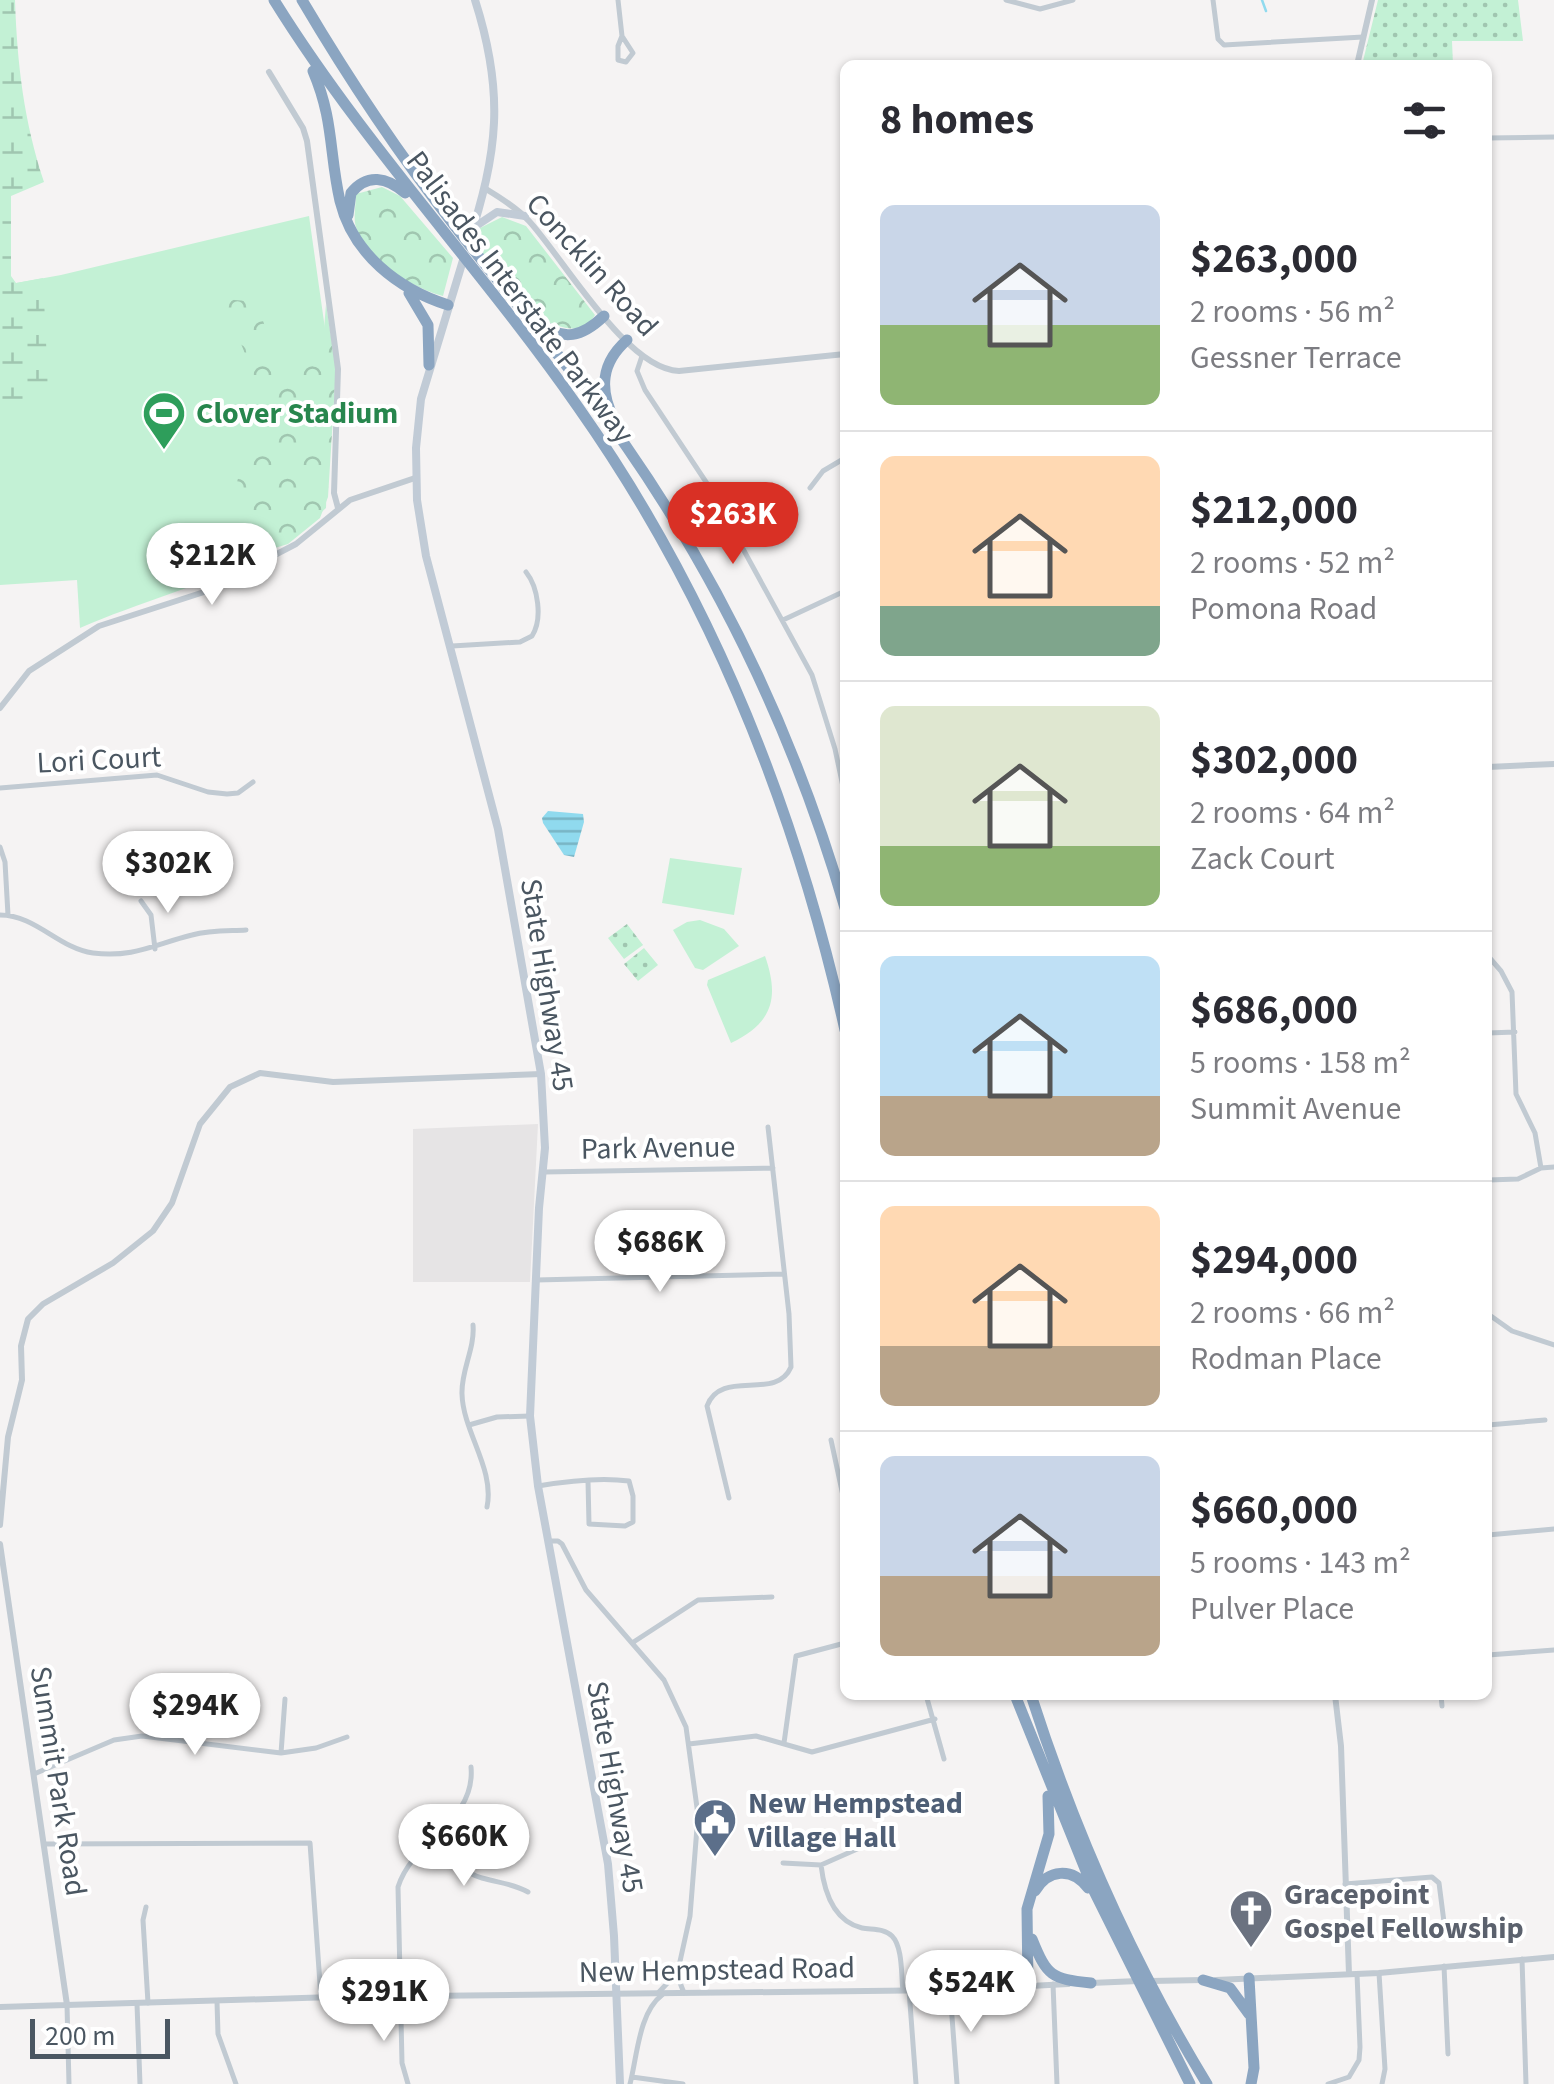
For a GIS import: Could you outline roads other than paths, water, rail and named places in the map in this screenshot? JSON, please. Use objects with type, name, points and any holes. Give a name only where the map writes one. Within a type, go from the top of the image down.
[{"type":"highway","name":"Palisades Interstate Parkway","points":[[274,0],[353,118],[538,351],[598,435],[654,525],[704,618],[784,810],[840,1010]]},
{"type":"highway","name":"Palisades Interstate Parkway","points":[[302,0],[401,154],[594,402],[654,488],[709,578],[757,671],[804,784],[840,893]]},
{"type":"highway","points":[[285,16],[323,95],[340,199],[354,234],[369,256],[416,300],[430,333],[429,365]]},
{"type":"highway","points":[[354,234],[348,211],[351,193],[364,181],[382,179],[402,190],[460,255]]},
{"type":"highway","points":[[391,277],[416,293],[448,305]]},
{"type":"highway","points":[[497,279],[542,324],[560,335],[581,334],[604,316]]},
{"type":"highway","points":[[626,340],[608,361],[604,392],[615,422],[654,488]]},
{"type":"highway","points":[[1017,1700],[1073,1843],[1124,1955]]},
{"type":"highway","points":[[1033,1700],[1136,1967],[1190,2084]]},
{"type":"highway","points":[[1028,1730],[1051,1816],[1027,1904],[1030,1985]]},
{"type":"highway","points":[[1030,1985],[1031,1910],[1036,1888],[1051,1875],[1067,1873],[1088,1886],[1124,1955],[1136,1967]]},
{"type":"highway","points":[[1032,1939],[1041,1964],[1050,1974],[1062,1980],[1091,1983]]},
{"type":"highway","points":[[1251,1978],[1251,2084]]},
{"type":"highway","points":[[1251,1978],[1259,2084]]},
{"type":"highway","points":[[1203,1980],[1232,1990],[1251,2019]]},
{"type":"highway","points":[[1151,1996],[1209,2084]]},
{"type":"main road","name":"State Highway 45","points":[[475,0],[488,50],[496,108],[494,151],[486,189],[429,365],[419,411],[416,478],[421,534],[498,829],[541,1074],[546,1127],[530,1416],[538,1486],[612,1897],[620,2084]]},
{"type":"main road","points":[[473,228],[498,212],[524,216]]},
{"type":"street","points":[[618,0],[622,36],[616,56],[626,62],[633,53],[622,36]]},
{"type":"street","points":[[1006,0],[1040,9],[1073,0]]},
{"type":"street","points":[[1213,0],[1217,34],[1224,45],[1363,37]]},
{"type":"street","points":[[1359,60],[1372,0]]},
{"type":"street","points":[[270,72],[307,141],[338,365],[334,488],[338,508]]},
{"type":"street","points":[[1492,138],[1554,137]]},
{"type":"street","name":"Concklin Road","points":[[486,189],[524,216],[604,316],[642,356],[663,368],[680,371],[840,355]]},
{"type":"street","points":[[642,356],[638,371],[645,390],[708,485],[817,689],[840,777]]},
{"type":"street","points":[[810,488],[822,471],[840,461]]},
{"type":"street","points":[[0,708],[30,671],[88,632],[148,608],[204,592],[305,538],[338,508],[368,492],[416,478]]},
{"type":"street","points":[[448,646],[520,642],[532,636],[538,623],[534,586],[526,572]]},
{"type":"street","points":[[783,620],[840,593]]},
{"type":"street","points":[[1492,767],[1554,764]]},
{"type":"street","name":"Lori Court","points":[[0,788],[157,775],[208,792],[228,794],[238,793],[253,782]]},
{"type":"street","points":[[0,846],[5,862],[4,915],[40,926],[76,949],[93,953],[155,949],[208,932],[246,930]]},
{"type":"street","points":[[141,901],[151,916],[155,949]]},
{"type":"street","points":[[1492,961],[1512,992],[1516,1094],[1536,1133],[1542,1168]]},
{"type":"street","points":[[1492,1033],[1515,1032]]},
{"type":"street","points":[[0,1526],[8,1437],[22,1380],[21,1346],[28,1319],[43,1304],[114,1263],[153,1231],[176,1194],[200,1124],[230,1088],[249,1076],[268,1072],[333,1082],[541,1074]]},
{"type":"street","points":[[728,1498],[707,1406],[723,1388],[777,1383],[788,1374],[792,1358],[768,1127]]},
{"type":"street","points":[[1492,1180],[1518,1179],[1554,1167]]},
{"type":"street","name":"Park Avenue","points":[[544,1172],[773,1168]]},
{"type":"street","points":[[536,1280],[784,1274]]},
{"type":"street","points":[[1492,1317],[1512,1331],[1554,1345]]},
{"type":"street","points":[[472,1324],[474,1335],[462,1396],[488,1484],[487,1508]]},
{"type":"street","points":[[468,1425],[497,1417],[530,1416]]},
{"type":"street","points":[[1492,1425],[1545,1420]]},
{"type":"street","points":[[832,1440],[840,1480]]},
{"type":"street","points":[[538,1486],[588,1481],[629,1481],[634,1496],[633,1522],[625,1526],[588,1524],[588,1481]]},
{"type":"street","points":[[1492,1535],[1554,1530]]},
{"type":"street","points":[[548,1541],[558,1540],[562,1544],[586,1590],[673,1695],[690,1744],[697,1834],[690,1916],[678,1968],[677,1981],[684,1992]]},
{"type":"street","name":"Summit Park Road","points":[[0,1544],[68,2005]]},
{"type":"street","points":[[632,1643],[698,1600],[772,1596]]},
{"type":"street","points":[[784,1743],[796,1656],[840,1644]]},
{"type":"street","points":[[1492,1655],[1554,1650]]},
{"type":"street","points":[[281,1753],[285,1700]]},
{"type":"street","points":[[928,1700],[944,1758]]},
{"type":"street","points":[[1328,2084],[1350,2077],[1359,2060],[1336,1700]]},
{"type":"street","points":[[1441,1700],[1442,1706]]},
{"type":"street","points":[[690,1744],[756,1736],[812,1752],[935,1719]]},
{"type":"street","points":[[34,1774],[114,1740],[142,1736],[281,1753],[316,1748],[347,1736]]},
{"type":"street","points":[[408,2084],[402,2063],[398,1886],[404,1867],[453,1820],[470,1796],[471,1768]]},
{"type":"street","points":[[433,1837],[473,1875],[508,1882],[528,1892]]},
{"type":"street","points":[[45,1844],[310,1844],[321,1998]]},
{"type":"street","points":[[783,1863],[821,1865],[864,1846]]},
{"type":"street","points":[[821,1865],[823,1885],[836,1911],[860,1928],[892,1936],[897,1946],[916,2084]]},
{"type":"street","points":[[1345,1884],[1436,1878],[1445,1930]]},
{"type":"street","points":[[146,1907],[142,1920],[148,2004]]},
{"type":"street","name":"New Hempstead Road","points":[[0,2007],[401,1996],[950,1990],[1353,1974],[1554,1957]]},
{"type":"street","points":[[1522,1960],[1526,2084]]},
{"type":"street","points":[[1444,1966],[1448,2054]]},
{"type":"street","points":[[656,1994],[665,1990],[678,1968]]},
{"type":"street","points":[[1379,1972],[1385,2068],[1382,2084]]},
{"type":"street","points":[[1053,1984],[1056,2084]]},
{"type":"street","points":[[950,1990],[957,2084]]},
{"type":"street","points":[[668,1993],[656,1998],[647,2015],[631,2080],[683,2084]]},
{"type":"street","points":[[217,2002],[218,2034],[236,2084]]},
{"type":"street","points":[[136,2004],[140,2084]]},
{"type":"street","points":[[68,2005],[69,2084]]},
{"type":"water","points":[[548,811],[583,814],[574,857],[564,855],[543,823]]},
{"type":"waterway","points":[[1262,0],[1266,11]]},
{"type":"place","name":"Clover Stadium","points":[[164,451]]},
{"type":"place","name":"New Hempstead Village Hall","points":[[715,1858]]},
{"type":"place","name":"Gracepoint Gospel Fellowship","points":[[1251,1949]]}]
